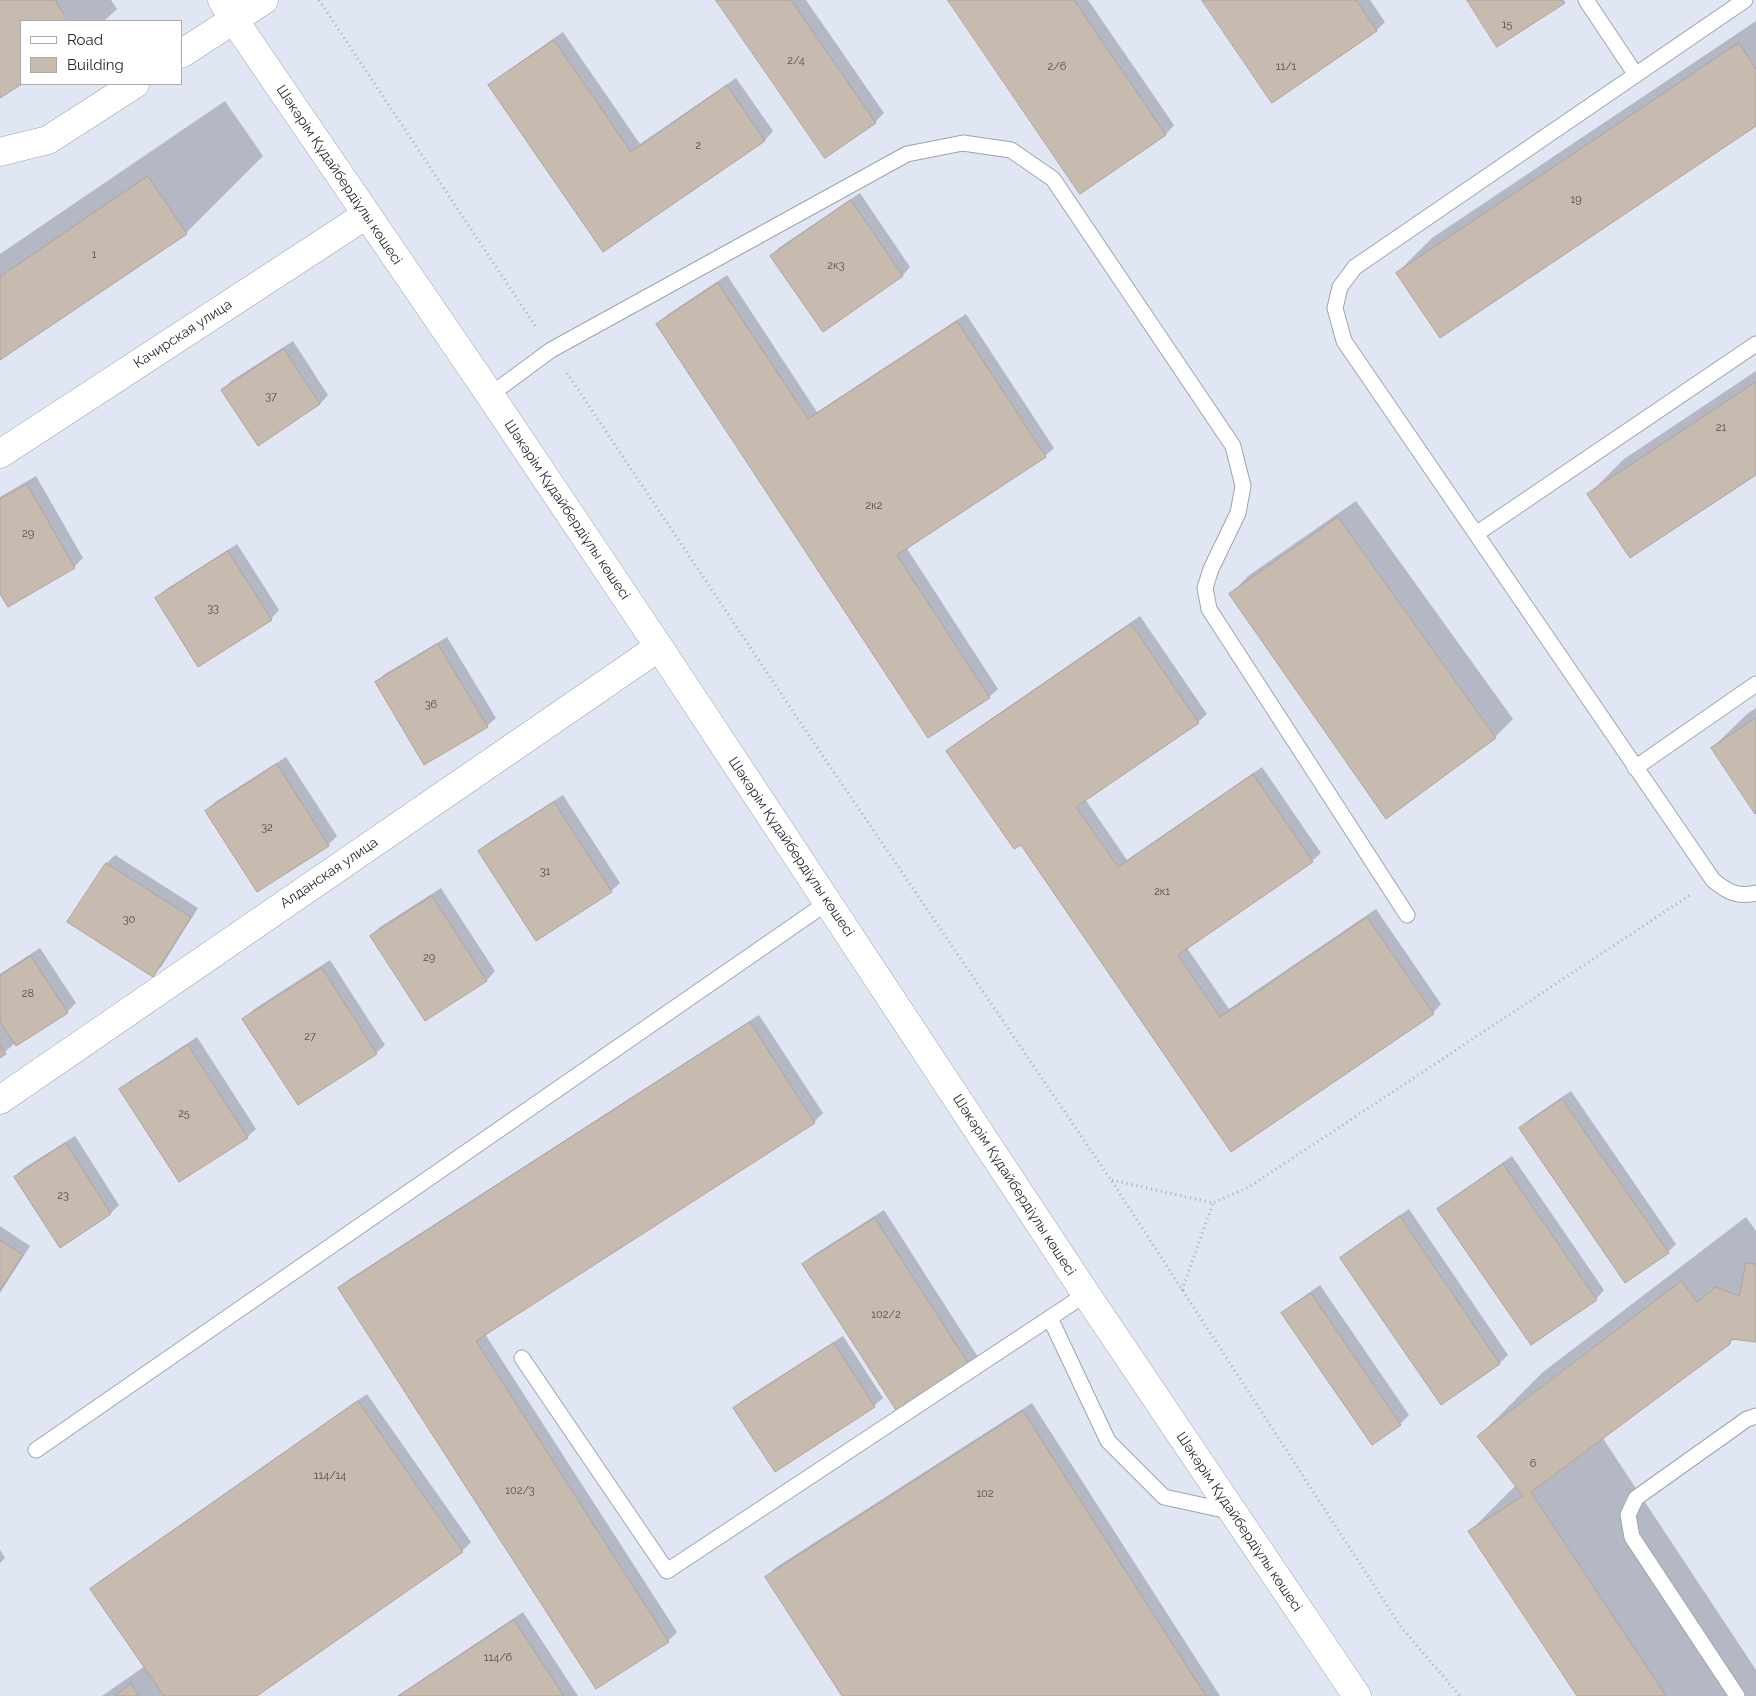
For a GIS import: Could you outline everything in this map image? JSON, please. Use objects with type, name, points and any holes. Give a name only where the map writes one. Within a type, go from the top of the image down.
[{"type":"street","points":[[182,53],[228,10],[264,0]]},
{"type":"street","name":"Шәкәрім Құдайбердіұлы көшесі","points":[[228,10],[659,647],[1086,1294],[1357,1696]]},
{"type":"street","points":[[0,152],[48,140],[133,85]]},
{"type":"street","name":"Качирская улица","points":[[0,454],[366,215]]},
{"type":"street","name":"Алданская улица","points":[[0,1100],[659,647]]},
{"type":"lane","points":[[1586,0],[1636,75]]},
{"type":"lane","points":[[1745,0],[1355,267],[1340,286],[1335,308],[1344,341],[1713,880],[1728,892],[1748,895],[1756,893]]},
{"type":"lane","points":[[490,395],[551,350],[907,154],[963,143],[1011,150],[1053,179],[1233,446],[1242,486],[1238,513],[1211,569],[1205,588],[1209,609],[1408,915]]},
{"type":"lane","points":[[1476,534],[1756,344]]},
{"type":"lane","points":[[1635,768],[1756,684]]},
{"type":"lane","points":[[36,1450],[828,902]]},
{"type":"lane","points":[[522,1358],[667,1570],[1086,1294]]},
{"type":"lane","points":[[1050,1318],[1108,1441],[1164,1497],[1233,1512]]},
{"type":"lane","points":[[1738,1696],[1632,1537],[1628,1515],[1636,1498],[1747,1419],[1756,1416]]},
{"type":"path","points":[[319,0],[810,737],[1111,1180],[1401,1627],[1460,1696]]},
{"type":"path","points":[[1111,1180],[1213,1203],[1249,1187],[1713,880]]},
{"type":"path","points":[[1182,1290],[1213,1203]]},
{"type":"building","points":[[0,0],[55,0],[67,20],[20,20],[20,85],[0,98]]},
{"type":"building","points":[[716,0],[791,0],[876,123],[825,158]]},
{"type":"building","points":[[948,0],[1074,0],[1166,135],[1080,194]]},
{"type":"building","points":[[1202,0],[1356,0],[1377,31],[1272,103]]},
{"type":"building","points":[[1467,0],[1563,0],[1565,3],[1497,47]]},
{"type":"building","points":[[554,40],[631,152],[727,85],[765,141],[603,252],[488,85]]},
{"type":"building","points":[[1739,43],[1756,69],[1756,126],[1440,338],[1396,273]]},
{"type":"building","points":[[148,176],[187,234],[0,360],[0,277]]},
{"type":"building","points":[[851,200],[903,276],[823,332],[770,256]]},
{"type":"building","points":[[718,283],[808,419],[957,321],[1046,457],[897,555],[990,698],[928,738],[656,324]]},
{"type":"building","points":[[284,349],[320,404],[258,446],[221,390]]},
{"type":"building","points":[[1756,382],[1756,475],[1630,558],[1587,494]]},
{"type":"building","points":[[27,484],[75,568],[8,607],[0,594],[0,499]]},
{"type":"building","points":[[1338,517],[1496,738],[1386,819],[1229,594]]},
{"type":"building","points":[[228,551],[272,620],[198,667],[155,598]]},
{"type":"building","points":[[1131,624],[1199,723],[1076,807],[1118,867],[1253,774],[1313,862],[1178,955],[1220,1017],[1367,917],[1434,1014],[1231,1152],[1021,845],[1014,849],[946,751]]},
{"type":"building","points":[[438,644],[488,727],[424,765],[375,682]]},
{"type":"building","points":[[1756,718],[1756,813],[1755,814],[1711,748]]},
{"type":"building","points":[[277,764],[329,846],[257,892],[205,811]]},
{"type":"building","points":[[554,802],[612,892],[536,941],[478,851]]},
{"type":"building","points":[[106,863],[191,917],[153,977],[67,922]]},
{"type":"building","points":[[432,896],[487,981],[425,1021],[370,936]]},
{"type":"building","points":[[31,956],[68,1013],[16,1046],[0,1022],[0,976]]},
{"type":"building","points":[[322,968],[377,1054],[298,1105],[242,1019]]},
{"type":"building","points":[[750,1022],[815,1123],[476,1341],[669,1642],[596,1689],[338,1288]]},
{"type":"building","points":[[0,1045],[6,1054],[0,1058]]},
{"type":"building","points":[[188,1045],[248,1138],[179,1182],[119,1089]]},
{"type":"building","points":[[1562,1099],[1669,1253],[1625,1283],[1519,1128]]},
{"type":"building","points":[[66,1143],[111,1214],[60,1248],[14,1177]]},
{"type":"building","points":[[1503,1164],[1597,1300],[1531,1345],[1437,1209]]},
{"type":"building","points":[[1400,1216],[1500,1364],[1441,1405],[1340,1258]]},
{"type":"building","points":[[875,1218],[970,1366],[898,1413],[802,1264]]},
{"type":"building","points":[[0,1240],[23,1255],[0,1290]]},
{"type":"building","points":[[1746,1263],[1756,1264],[1756,1342],[1731,1339],[1730,1344],[1531,1492],[1666,1696],[1577,1696],[1468,1531],[1523,1496],[1477,1436],[1681,1281],[1697,1302],[1716,1287],[1739,1296]]},
{"type":"building","points":[[1311,1293],[1401,1425],[1372,1445],[1281,1313]]},
{"type":"building","points":[[834,1343],[875,1407],[775,1472],[733,1408]]},
{"type":"building","points":[[358,1401],[463,1552],[257,1696],[164,1696],[90,1589]]},
{"type":"building","points":[[1023,1411],[1206,1696],[842,1696],[765,1577]]},
{"type":"building","points":[[514,1620],[564,1696],[399,1696]]},
{"type":"building","points":[[131,1684],[139,1696],[115,1696]]}]
